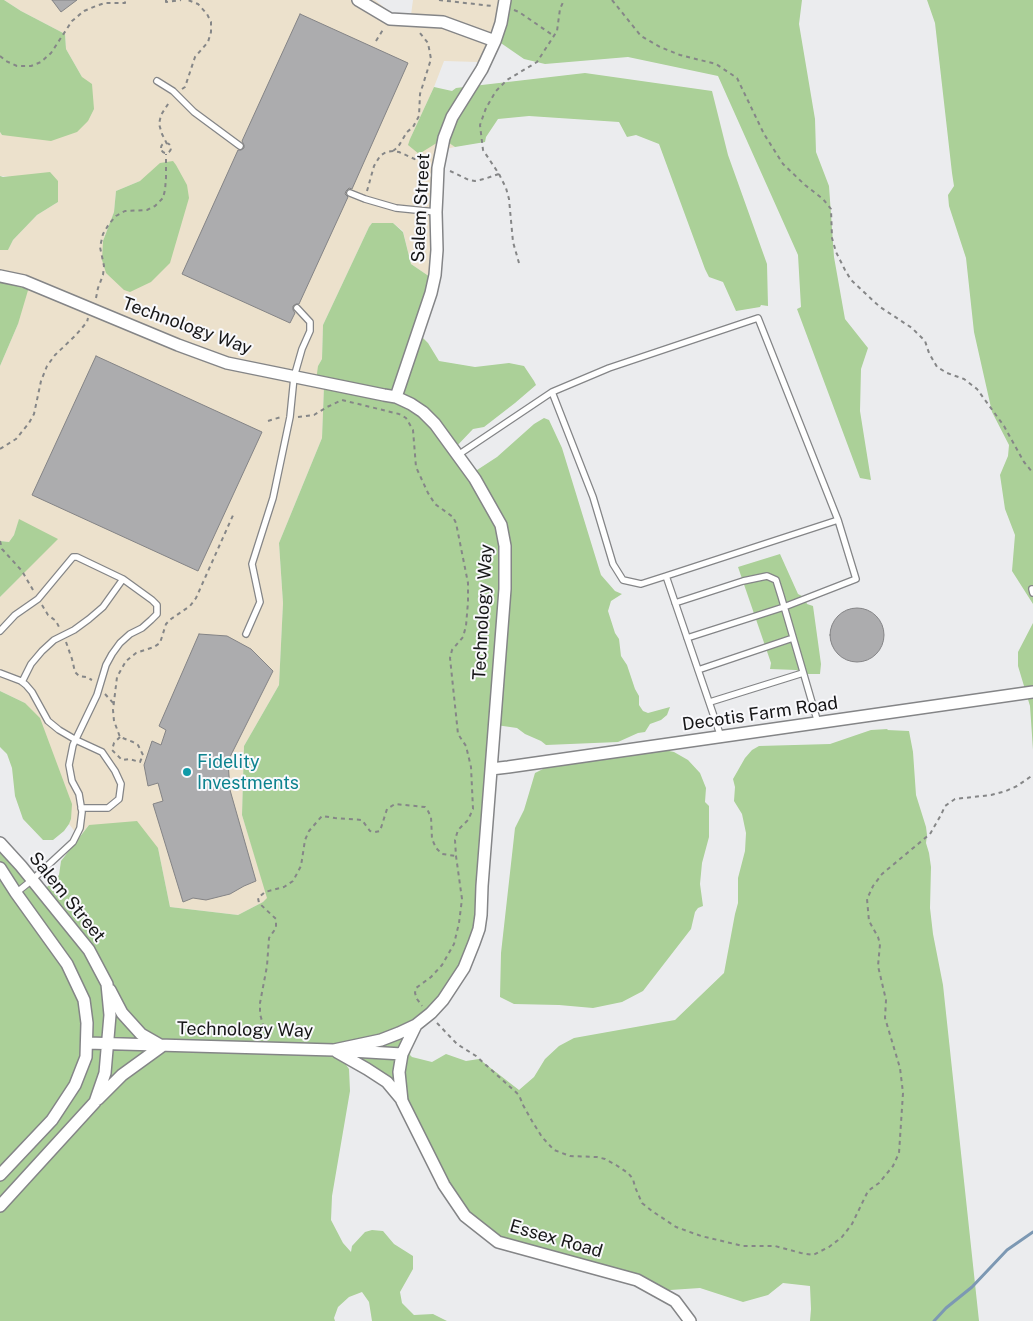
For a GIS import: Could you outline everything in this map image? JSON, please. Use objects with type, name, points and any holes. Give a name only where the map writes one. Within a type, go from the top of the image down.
[{"type":"street","points":[[358,0],[390,19],[443,22],[495,42]]},
{"type":"street","name":"Salem Street","points":[[396,398],[435,275],[438,250],[436,212],[438,168],[444,138],[452,116],[482,69],[495,42],[505,0]]},
{"type":"street","name":"Technology Way","points":[[0,276],[24,281],[227,364],[396,398],[411,404],[436,424],[476,479],[502,525],[505,546],[505,589],[479,929],[464,968],[443,1000],[416,1025]]},
{"type":"street","name":"Decotis Farm Road","points":[[491,769],[1033,692]]},
{"type":"street","name":"Salem Street","points":[[0,843],[89,950],[107,984],[110,1015],[106,1073],[95,1102],[0,1206]]},
{"type":"street","name":"Salem Street","points":[[0,868],[68,964],[84,1000],[87,1023],[86,1057],[75,1085],[52,1120],[0,1175]]},
{"type":"street","points":[[95,1102],[122,1075],[162,1046],[140,1034],[122,1012],[107,984]]},
{"type":"street","points":[[334,1050],[381,1040],[416,1025]]},
{"type":"street","name":"Essex Road","points":[[416,1025],[402,1054],[399,1072],[402,1100],[444,1186],[465,1216],[498,1242],[637,1280],[675,1301],[690,1321]]},
{"type":"street","name":"Technology Way","points":[[87,1043],[334,1050],[402,1054]]},
{"type":"street","points":[[334,1050],[387,1082],[402,1100]]},
{"type":"lane","points":[[157,81],[177,95],[194,112],[240,146]]},
{"type":"lane","points":[[350,193],[396,208],[436,212]]},
{"type":"lane","points":[[246,634],[260,602],[252,564],[273,498],[290,417],[294,377],[302,349],[310,331],[310,322],[297,308]]},
{"type":"lane","points":[[458,455],[552,392],[609,368],[758,318],[838,520],[856,579],[784,606],[687,638]]},
{"type":"lane","points":[[552,392],[593,497],[613,564],[623,580],[641,584],[838,520]]},
{"type":"lane","points":[[0,632],[15,614],[38,599],[72,557],[76,557],[122,579],[157,605],[157,614],[142,628],[130,634],[116,649],[106,665],[100,688],[73,745],[69,765],[72,781],[82,808],[80,828],[73,842],[16,893]]},
{"type":"lane","points":[[666,576],[722,737]]},
{"type":"lane","points":[[675,604],[743,581],[767,576],[776,580],[818,723]]},
{"type":"lane","points":[[22,682],[31,664],[42,651],[54,640],[82,624],[104,607],[122,579]]},
{"type":"lane","points":[[698,670],[793,638]]},
{"type":"lane","points":[[0,673],[22,682],[32,692],[48,721],[76,740],[102,752],[115,771],[121,784],[119,798],[108,808],[82,808]]},
{"type":"lane","points":[[710,702],[803,673]]},
{"type":"path","points":[[0,56],[18,66],[30,66],[41,62],[51,52],[72,21],[84,11],[106,3],[125,3],[125,0]]},
{"type":"path","points":[[166,0],[166,2],[181,0]]},
{"type":"path","points":[[167,144],[161,146],[161,150],[166,154],[171,149],[162,134],[159,124],[161,115],[168,104],[185,86],[195,57],[208,42],[211,32],[211,22],[206,14],[198,4],[188,0]]},
{"type":"path","points":[[519,262],[513,242],[509,199],[506,188],[483,150],[480,125],[486,108],[496,92],[507,80],[537,62],[557,31],[559,14],[564,0]]},
{"type":"path","points":[[612,0],[640,36],[680,55],[716,64],[736,78],[764,134],[783,164],[823,199],[831,209],[832,238],[844,270],[851,280],[880,307],[912,328],[925,341],[929,353],[938,367],[947,373],[964,379],[977,389],[999,419],[1024,462],[1033,473]]},
{"type":"path","points":[[376,41],[385,27]]},
{"type":"path","points":[[393,151],[417,122],[420,94],[431,59],[428,43],[417,30]]},
{"type":"path","points":[[365,199],[374,166],[377,160],[386,152],[393,151],[469,180],[484,180],[499,174]]},
{"type":"path","points":[[268,421],[278,417],[314,415],[342,400],[399,414],[406,418],[413,430],[416,467],[428,493],[435,504],[453,517],[456,524],[468,583],[468,602],[463,637],[452,650],[450,658],[458,734],[466,746],[471,767],[472,809],[468,820],[458,830],[455,840],[462,899],[460,923],[454,944],[442,965],[431,977],[416,988],[417,999],[457,1044],[476,1056],[519,1095],[542,1137],[554,1150],[570,1156],[605,1159],[616,1165],[634,1179],[635,1187],[642,1203],[676,1226],[701,1236],[743,1246],[775,1246],[813,1255],[829,1247],[842,1237],[852,1224],[868,1191],[879,1183],[893,1166],[899,1153],[902,1093],[900,1068],[885,1018],[886,1000],[878,966],[880,944],[869,921],[867,899],[873,886],[882,874],[930,834],[945,806],[955,800],[1006,791],[1033,775]]},
{"type":"path","points":[[120,737],[114,743],[112,750],[122,760],[129,759],[140,762],[143,755],[138,746],[120,737],[114,721],[117,677],[126,661],[136,654],[160,643],[166,624],[190,606],[196,598],[234,513]]},
{"type":"path","points":[[0,541],[2,549],[22,571],[48,614],[56,621],[63,635],[75,672],[79,676],[91,680],[114,704]]},
{"type":"path","points":[[266,1035],[260,1014],[260,1003],[267,966],[269,938],[276,928],[276,919],[259,903],[258,898],[265,892],[284,887],[293,881],[301,866],[305,840],[309,831],[322,816],[362,820],[370,831],[375,832],[380,831],[387,809],[395,804],[425,807],[431,816],[432,839],[436,848],[442,854],[456,856]]},
{"type":"shaded area","points":[[4,0],[375,0],[396,17],[411,15],[413,0],[506,0],[495,39],[478,62],[444,61],[410,139],[444,139],[455,147],[442,150],[433,279],[411,264],[403,231],[393,223],[372,223],[323,325],[322,359],[318,366],[324,386],[322,438],[279,543],[283,603],[279,685],[244,746],[242,815],[268,898],[238,915],[170,907],[158,848],[89,825],[79,837],[69,824],[71,819],[25,703],[0,691],[0,597],[57,539],[19,520],[14,535],[9,542],[0,541],[0,366],[18,324],[0,274],[0,250],[8,250],[13,240],[37,215],[58,202],[58,181],[0,176],[0,132],[2,135],[82,77],[66,49],[65,34]],"holes":[[[140,181],[103,241],[114,212],[116,191]]]},
{"type":"green space","points":[[0,0],[4,0],[65,34],[66,49],[82,77],[92,84],[94,109],[88,121],[77,132],[51,141],[2,135],[0,132]]},
{"type":"green space","points":[[506,0],[802,0],[799,24],[815,119],[816,152],[829,186],[834,257],[845,319],[868,348],[861,369],[860,411],[871,480],[860,478],[797,309],[801,307],[798,255],[718,76],[628,57],[545,64],[524,59],[495,39]]},
{"type":"green space","points":[[927,0],[1033,0],[1033,604],[1012,571],[1015,535],[1005,509],[1000,475],[1008,456],[1009,445],[992,412],[974,332],[966,258],[949,206],[948,195],[954,186],[935,23]]},
{"type":"green space","points":[[585,73],[712,91],[728,155],[767,264],[768,306],[761,305],[760,307],[736,311],[723,282],[709,277],[705,269],[659,144],[636,135],[627,137],[619,122],[529,116],[498,119],[486,137],[485,142],[455,147],[443,139],[419,154],[408,145],[434,87],[452,91],[456,88]]},
{"type":"green space","points":[[173,161],[187,185],[189,198],[170,263],[151,282],[130,292],[124,290],[106,273],[102,260],[103,241],[114,212],[116,191],[140,181],[160,163]]},
{"type":"green space","points":[[50,172],[58,181],[58,202],[37,215],[13,240],[8,250],[0,250],[0,176]]},
{"type":"green space","points":[[372,223],[393,223],[403,232],[411,264],[433,279],[417,332],[428,343],[439,361],[475,367],[509,363],[524,366],[534,381],[536,385],[515,403],[484,427],[473,429],[454,449],[474,472],[497,457],[534,424],[544,418],[549,420],[562,448],[601,575],[615,591],[622,594],[611,601],[608,611],[615,633],[619,639],[621,656],[627,665],[639,696],[639,705],[643,711],[648,713],[670,707],[667,715],[661,720],[650,724],[645,732],[618,742],[546,745],[517,728],[496,725],[479,923],[465,965],[414,1033],[410,1055],[432,1062],[446,1054],[466,1061],[479,1059],[519,1090],[534,1077],[545,1059],[559,1046],[574,1038],[675,1020],[724,973],[738,903],[738,878],[745,851],[746,833],[742,814],[734,801],[735,787],[733,779],[745,758],[752,750],[759,746],[830,744],[871,730],[909,731],[913,752],[916,795],[926,827],[926,843],[931,867],[930,908],[943,985],[979,1321],[810,1321],[810,1286],[783,1283],[768,1295],[743,1302],[700,1288],[669,1291],[541,1252],[482,1231],[444,1180],[403,1089],[335,1049],[349,1069],[350,1091],[332,1196],[331,1220],[343,1243],[351,1252],[352,1246],[365,1232],[372,1230],[383,1231],[394,1244],[413,1256],[413,1269],[400,1292],[402,1303],[414,1315],[433,1314],[447,1321],[372,1321],[369,1302],[362,1292],[349,1297],[338,1307],[334,1318],[335,1321],[0,1321],[0,850],[39,895],[59,875],[61,861],[89,825],[137,821],[158,848],[170,907],[238,915],[267,898],[242,815],[244,746],[279,685],[283,603],[279,543],[322,438],[324,386],[316,381],[318,366],[322,359],[323,325]]},
{"type":"green space","points":[[0,274],[29,287],[18,324],[0,366]]},
{"type":"green space","points":[[19,519],[58,539],[0,597],[0,541],[9,542],[14,535]]},
{"type":"green space","points":[[780,554],[798,594],[804,597],[807,604],[813,606],[821,664],[820,674],[807,674],[796,670],[770,669],[771,663],[738,567]]},
{"type":"green space","points":[[1033,623],[1033,750],[1030,706],[1018,666],[1018,652]]},
{"type":"green space","points":[[0,691],[25,703],[40,718],[72,804],[69,824],[53,840],[43,840],[23,819],[15,796],[12,768],[7,754],[0,747]]},
{"type":"green space","points":[[660,749],[674,752],[688,760],[700,773],[706,788],[705,802],[709,806],[709,837],[702,863],[700,884],[703,906],[695,912],[691,929],[643,991],[622,1002],[593,1008],[514,1004],[500,997],[501,953],[515,828],[524,810],[535,773],[557,762]]},
{"type":"building","points":[[52,0],[77,0],[61,12]]},
{"type":"building","points":[[300,14],[408,63],[352,189],[349,188],[346,191],[345,194],[348,197],[299,304],[293,306],[295,313],[290,323],[182,274],[238,150],[244,148],[242,141]]},
{"type":"building","points":[[96,356],[262,432],[198,571],[32,495]]},
{"type":"building","points":[[852,608],[862,608],[872,612],[880,620],[884,635],[880,650],[872,658],[862,662],[852,662],[842,658],[834,650],[830,640],[830,630],[834,620],[842,612]]},
{"type":"building","name":"Fidelity Investments","points":[[199,634],[227,636],[251,649],[273,671],[228,761],[230,790],[256,881],[230,894],[206,900],[193,898],[183,902],[153,804],[163,801],[158,783],[148,786],[144,765],[152,741],[161,745],[166,730],[159,726]]},
{"type":"waterway","points":[[934,1321],[946,1308],[972,1287],[1007,1250],[1033,1232]]},
{"type":"place","name":"Fidelity Investments","points":[[187,772]]}]
